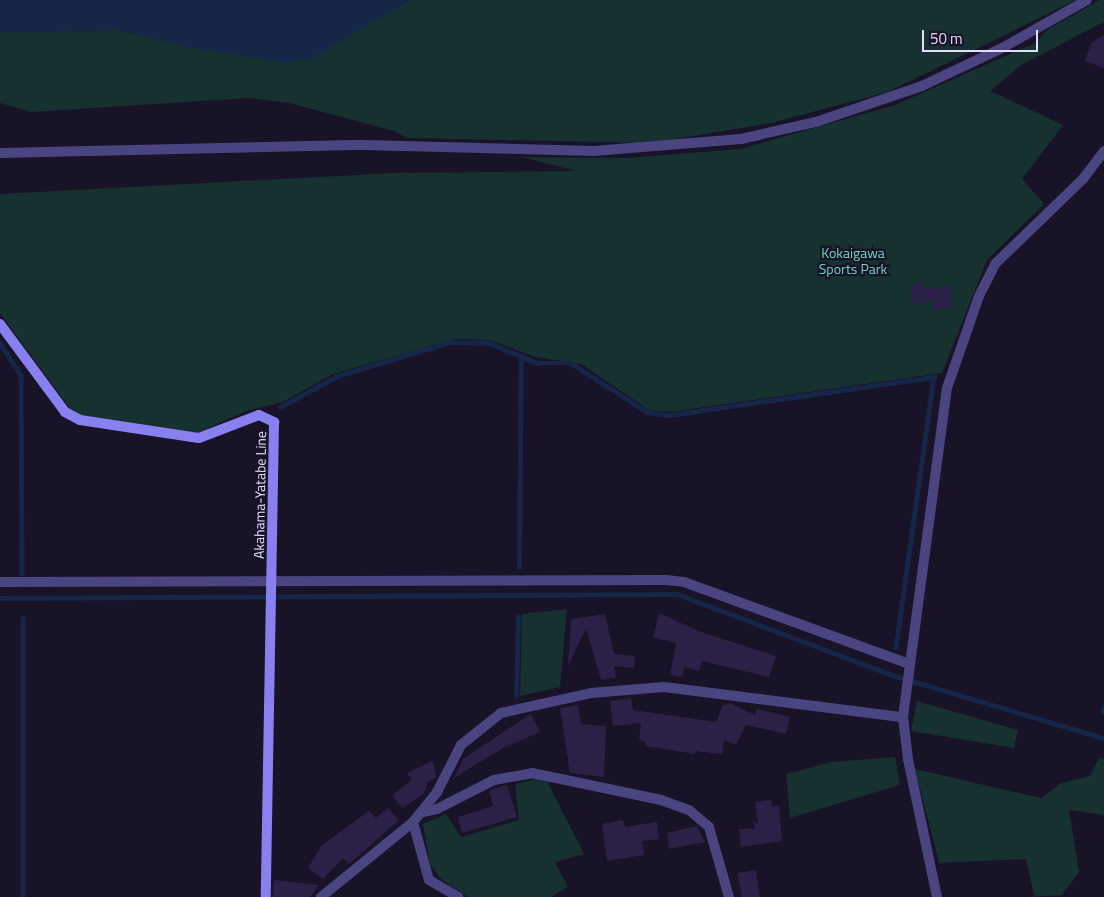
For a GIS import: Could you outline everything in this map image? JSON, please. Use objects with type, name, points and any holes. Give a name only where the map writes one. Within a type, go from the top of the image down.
[{"type":"main road","name":"Akahama-Yatabe Line","points":[[0,324],[65,412],[80,420],[198,438],[255,415],[271,419],[275,428],[266,897]]},
{"type":"street","points":[[0,153],[364,145],[594,151],[741,139],[816,122],[922,86],[1004,47],[1087,0]]},
{"type":"street","points":[[937,897],[908,759],[903,717],[946,388],[955,358],[996,263],[1083,179],[1104,151]]},
{"type":"street","points":[[0,582],[272,585],[684,582],[908,668]]},
{"type":"street","points":[[322,897],[423,812],[461,745],[476,730],[501,713],[544,702],[664,688],[903,717]]},
{"type":"street","points":[[423,812],[437,809],[494,780],[532,773],[661,800],[690,810],[709,827],[729,897]]},
{"type":"street","points":[[413,822],[429,880],[458,897]]},
{"type":"green space","points":[[410,0],[1076,0],[888,92],[771,123],[651,143],[407,138],[394,131],[289,103],[248,98],[31,112],[0,103],[0,32],[119,30],[201,49],[371,22]]},
{"type":"green space","name":"Kokaigawa Sports Park","points":[[1100,0],[1104,0],[1104,22],[1021,65],[990,91],[1063,125],[1022,179],[1044,204],[987,260],[942,373],[670,412],[649,410],[581,364],[536,357],[489,340],[455,339],[333,374],[283,402],[246,411],[196,434],[84,417],[71,410],[0,313],[0,194],[393,173],[576,171],[522,157],[626,158],[740,149],[895,105],[1035,43],[1047,30]]},
{"type":"green space","points":[[567,609],[560,687],[520,696],[522,614]]},
{"type":"green space","points":[[917,701],[1018,730],[1014,748],[911,731]]},
{"type":"green space","points":[[895,757],[900,785],[790,818],[786,774],[831,762]]},
{"type":"green space","points":[[1099,758],[1104,759],[1104,815],[1069,810],[1079,872],[1062,895],[1030,897],[1034,895],[1026,859],[939,863],[915,769],[1041,798],[1061,783],[1090,776]]},
{"type":"green space","points":[[545,777],[584,854],[555,862],[568,887],[551,897],[468,897],[441,879],[430,864],[423,824],[446,814],[461,837],[519,820],[515,784]]},
{"type":"water","points":[[0,0],[410,0],[311,59],[287,62],[192,48],[119,30],[0,32]]},
{"type":"building","points":[[1104,35],[1104,68],[1085,61],[1091,43]]},
{"type":"building","points":[[924,283],[925,289],[951,286],[951,308],[933,310],[932,301],[913,304],[910,285]]},
{"type":"building","points":[[659,613],[698,631],[776,656],[769,677],[702,661],[699,671],[684,667],[682,677],[670,675],[676,643],[653,637]]},
{"type":"building","points":[[605,614],[614,654],[635,656],[634,668],[614,666],[616,677],[601,680],[586,628],[568,666],[571,619]]},
{"type":"building","points":[[631,698],[633,710],[716,722],[723,705],[732,704],[755,715],[757,709],[790,717],[786,734],[746,725],[736,745],[724,740],[722,754],[695,751],[695,754],[646,746],[646,742],[639,740],[641,723],[613,726],[610,701]]},
{"type":"building","points":[[578,705],[581,724],[606,726],[604,777],[570,773],[560,708]]},
{"type":"building","points":[[531,714],[540,732],[503,748],[454,778],[464,758]]},
{"type":"building","points":[[433,761],[436,777],[427,783],[424,794],[402,808],[392,795],[412,780],[407,773]]},
{"type":"building","points":[[507,785],[517,817],[462,833],[458,817],[493,806],[489,790]]},
{"type":"building","points":[[771,800],[772,807],[779,805],[782,841],[741,847],[739,829],[755,829],[753,821],[758,824],[755,802]]},
{"type":"building","points":[[388,808],[399,820],[349,864],[343,858],[323,879],[308,868],[322,845],[369,811],[376,818]]},
{"type":"building","points":[[623,820],[625,827],[657,822],[659,839],[642,841],[644,855],[607,861],[602,824]]},
{"type":"building","points":[[697,826],[705,842],[669,849],[667,833]]},
{"type":"building","points":[[756,870],[760,897],[742,897],[737,873]]},
{"type":"building","points":[[274,880],[319,885],[310,897],[273,897]]},
{"type":"waterway","points":[[280,407],[337,376],[450,342],[489,343],[538,363],[571,363],[647,412],[669,415],[934,377],[896,647]]},
{"type":"waterway","points":[[0,343],[21,375],[22,573]]},
{"type":"waterway","points":[[519,567],[521,356]]},
{"type":"waterway","points":[[0,598],[677,594],[892,675],[1104,738]]},
{"type":"waterway","points":[[516,696],[518,617]]},
{"type":"waterway","points":[[23,618],[23,897]]},
{"type":"waterway","points":[[1103,712],[1104,708]]}]
